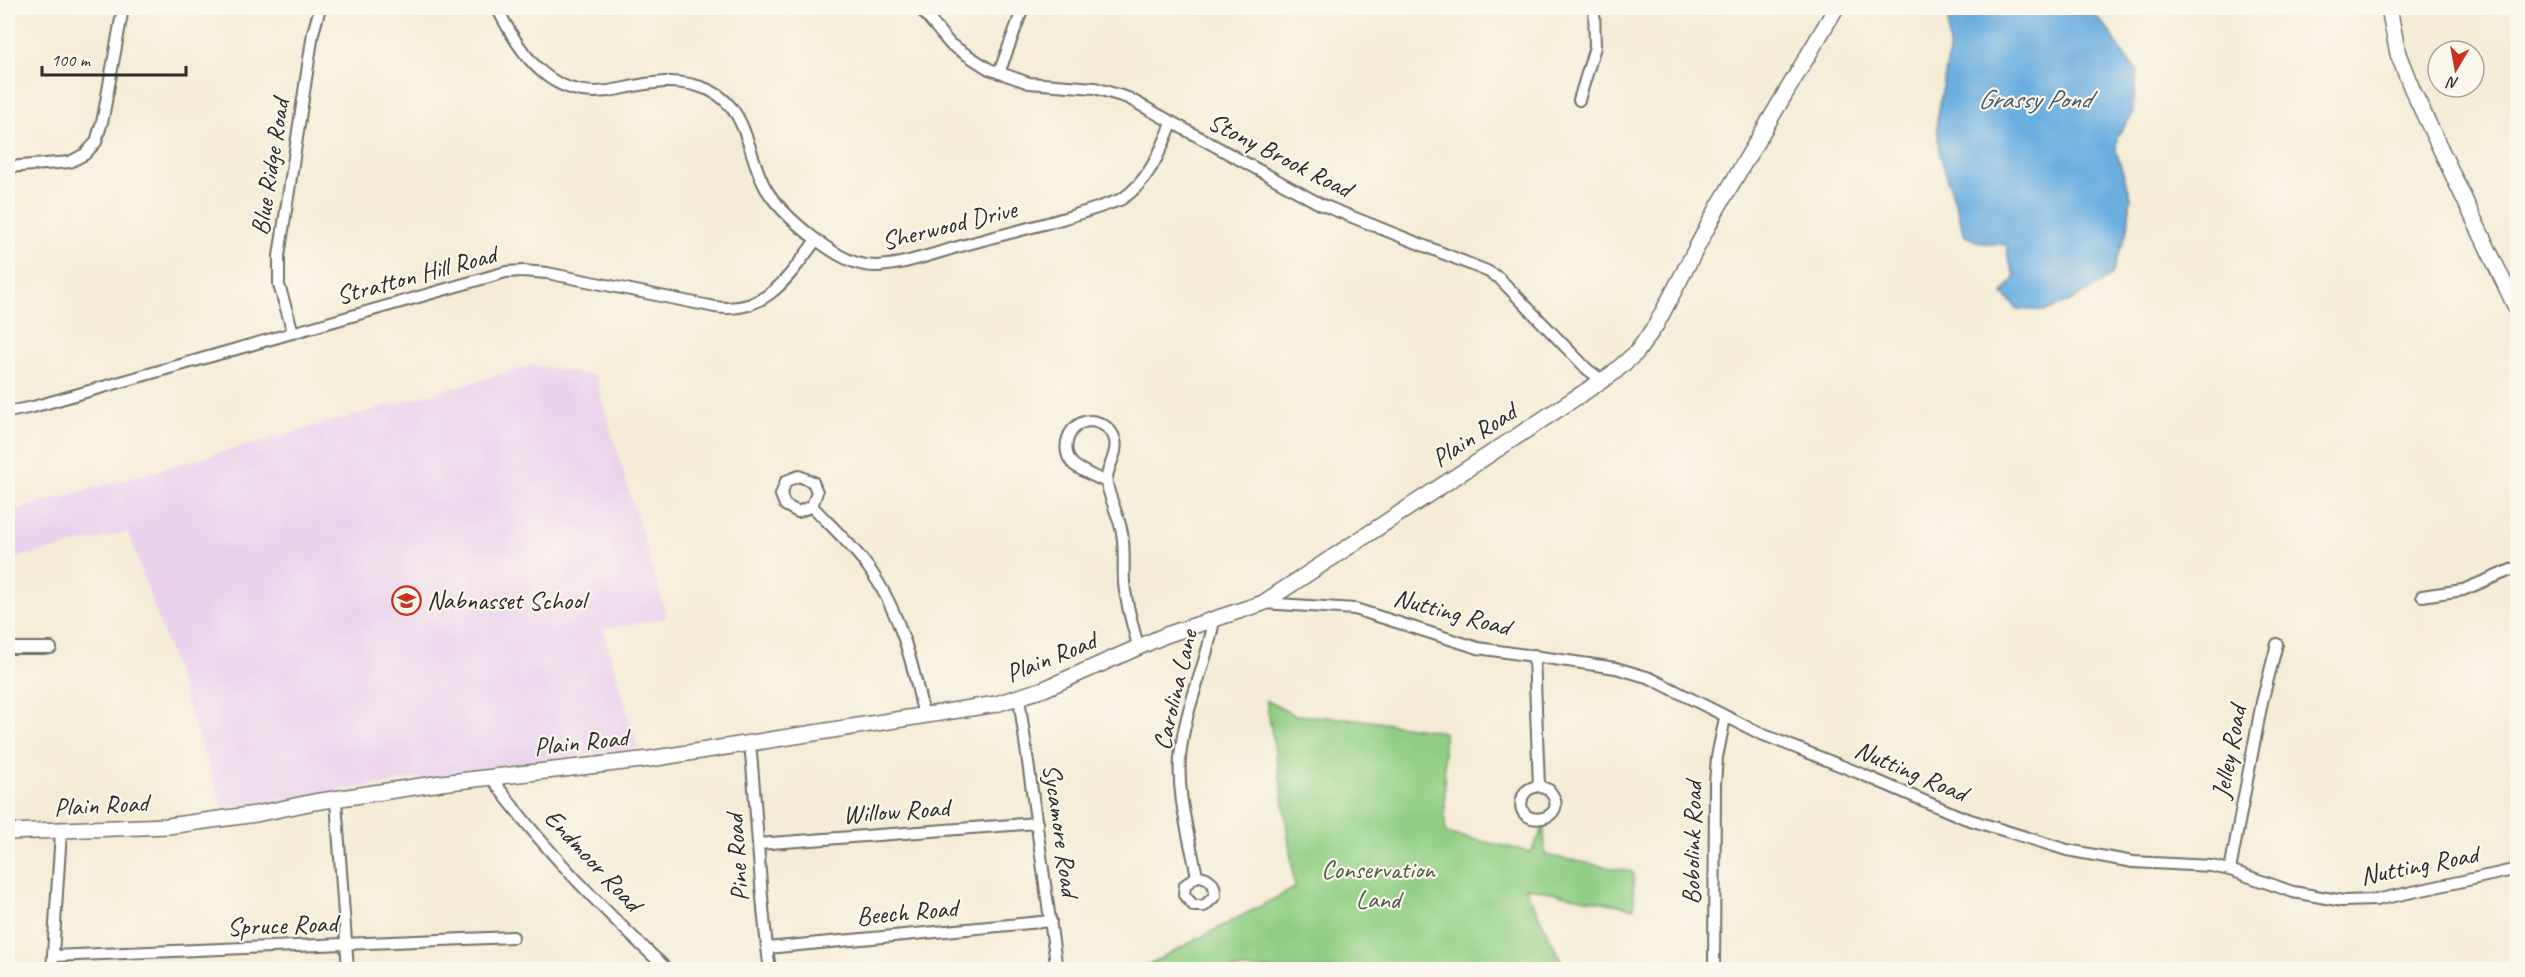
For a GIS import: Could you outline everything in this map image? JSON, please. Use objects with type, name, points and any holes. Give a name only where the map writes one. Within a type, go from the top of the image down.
[{"type":"main road","name":"Plain Road","points":[[8,832],[61,832],[168,826],[491,777],[650,759],[924,717],[1019,698],[1138,646],[1263,603],[1603,381],[1637,352],[1656,326],[1718,207],[1836,8]]},
{"type":"main road","points":[[2389,8],[2396,46],[2412,89],[2517,312]]},
{"type":"street","points":[[8,166],[70,162],[85,154],[96,142],[103,118],[123,8]]},
{"type":"street","name":"Blue Ridge Road","points":[[293,332],[279,285],[279,256],[313,33],[320,8]]},
{"type":"street","name":"Sherwood Drive","points":[[497,8],[524,55],[536,68],[564,87],[602,93],[641,84],[679,82],[710,91],[720,97],[743,123],[766,189],[780,207],[816,240],[862,265],[892,265],[1106,205],[1132,192],[1143,180],[1162,148],[1172,123]]},
{"type":"street","name":"Stony Brook Road","points":[[920,8],[950,44],[969,58],[999,73],[1029,83],[1095,88],[1117,93],[1320,204],[1470,263],[1499,278],[1587,369],[1603,381]]},
{"type":"street","points":[[999,73],[1023,8]]},
{"type":"street","points":[[1579,100],[1594,47],[1594,8]]},
{"type":"street","name":"Stratton Hill Road","points":[[8,412],[33,407],[483,278],[516,271],[547,273],[724,308],[744,307],[763,299],[780,285],[816,240]]},
{"type":"street","points":[[1106,482],[1080,469],[1070,460],[1066,447],[1067,440],[1073,428],[1079,424],[1099,423],[1110,430],[1114,436],[1116,449],[1106,482],[1120,524],[1126,596],[1138,646]]},
{"type":"street","points":[[812,506],[858,554],[887,598],[906,647],[924,717]]},
{"type":"street","points":[[2422,596],[2463,590],[2517,567]]},
{"type":"street","points":[[1290,586],[1300,605]]},
{"type":"street","name":"Nutting Road","points":[[1263,603],[1355,609],[1478,648],[1616,668],[1650,678],[1725,718],[1964,818],[2040,843],[2133,862],[2211,866],[2230,870],[2293,892],[2343,901],[2388,898],[2517,869]]},
{"type":"street","name":"Carolina Lane","points":[[1197,876],[1187,825],[1179,760],[1183,735],[1214,620]]},
{"type":"street","name":"Jelley Road","points":[[2230,870],[2262,702],[2277,644]]},
{"type":"street","points":[[8,648],[51,648]]},
{"type":"street","points":[[1534,655],[1539,786]]},
{"type":"street","name":"Sycamore Road","points":[[1019,698],[1057,969]]},
{"type":"street","name":"Bobolink Road","points":[[1714,969],[1715,784],[1717,757],[1725,718]]},
{"type":"street","name":"Pine Road","points":[[750,744],[770,969]]},
{"type":"street","name":"Endmoor Road","points":[[491,777],[522,818],[589,891],[668,969]]},
{"type":"street","points":[[336,801],[348,969]]},
{"type":"street","name":"Willow Road","points":[[758,844],[1037,822]]},
{"type":"street","points":[[52,969],[61,832]]},
{"type":"street","name":"Beech Road","points":[[767,948],[1051,921]]},
{"type":"street","name":"Spruce Road","points":[[53,956],[513,937]]},
{"type":"shaded area","name":"Nabnasset School","points":[[534,365],[595,376],[667,618],[603,629],[638,748],[507,765],[223,808],[128,532],[8,560],[8,512]]},
{"type":"green space","name":"Conservation Land","points":[[1266,700],[1294,715],[1357,719],[1444,732],[1445,833],[1531,852],[1544,826],[1545,855],[1633,872],[1634,908],[1525,887],[1565,969],[1140,969],[1295,888],[1282,790]]},
{"type":"water","name":"Grassy Pond","points":[[1948,8],[2087,8],[2106,26],[2137,71],[2132,116],[2117,136],[2116,151],[2131,196],[2128,229],[2111,275],[2097,286],[2046,311],[2018,309],[2003,294],[2015,276],[2008,258],[2007,245],[1982,243],[1965,236],[1939,151],[1937,120],[1949,52]]},
{"type":"place","name":"Nabnasset School","points":[[406,600]]}]
